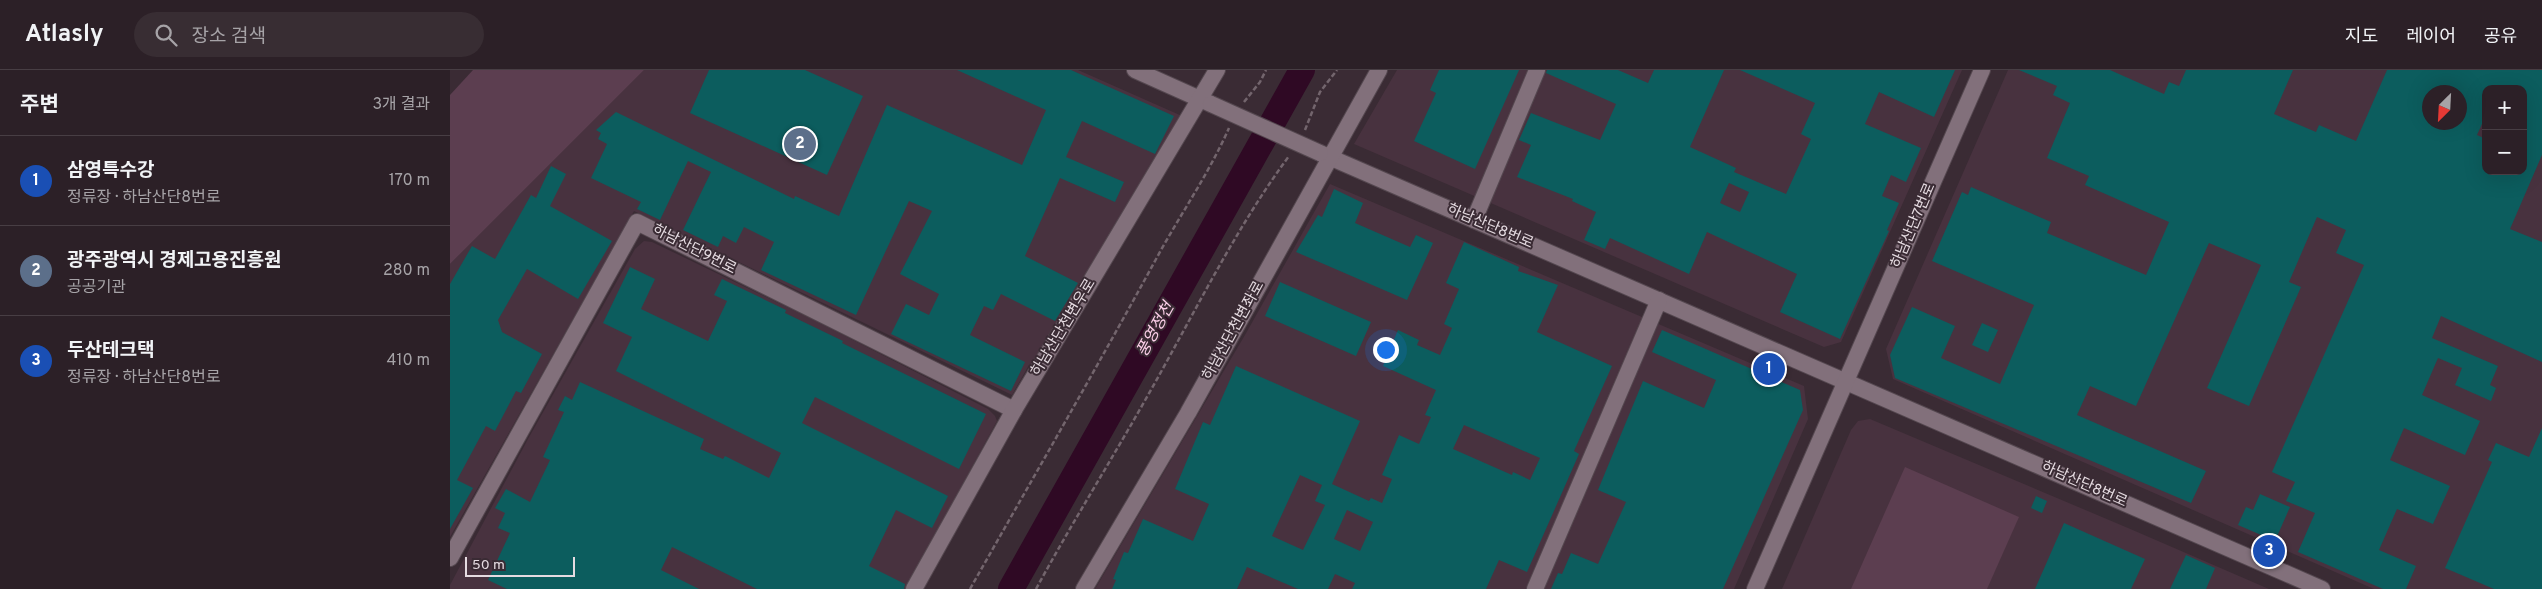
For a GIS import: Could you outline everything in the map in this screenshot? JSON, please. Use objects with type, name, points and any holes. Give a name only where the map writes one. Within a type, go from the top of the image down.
[{"type":"street","name":"하남산단8번로","points":[[1135,70],[1326,156],[2322,589]]},
{"type":"street","name":"하남산단천변우로","points":[[914,589],[1014,410],[1206,102],[1217,70]]},
{"type":"street","name":"하남산단천변좌로","points":[[1084,589],[1188,413],[1326,156],[1379,70]]},
{"type":"street","points":[[1474,220],[1537,70]]},
{"type":"street","name":"하남산단7번로","points":[[1846,381],[1982,70]]},
{"type":"street","name":"하남산단9번로","points":[[450,558],[638,222],[1014,410]]},
{"type":"street","points":[[1535,589],[1659,300]]},
{"type":"street","points":[[1755,589],[1846,381]]},
{"type":"path","points":[[1242,104],[1260,82],[1266,70]]},
{"type":"path","points":[[1302,137],[1320,92],[1337,70]]},
{"type":"path","points":[[970,589],[1098,365],[1161,250],[1210,170],[1230,126]]},
{"type":"path","points":[[1036,589],[1151,390],[1214,274],[1264,192],[1290,155]]},
{"type":"shaded area","points":[[473,70],[644,70],[450,264],[450,95]]},
{"type":"shaded area","points":[[644,70],[1078,70],[1182,116],[1036,365],[1029,365],[1012,395],[634,211],[450,537],[450,264]]},
{"type":"shaded area","points":[[1397,70],[1962,70],[1841,342],[1824,347],[1354,144]]},
{"type":"shaded area","points":[[2008,70],[2542,70],[2542,589],[2374,589],[1893,379],[1886,349]]},
{"type":"shaded area","points":[[1330,184],[1804,386],[1808,419],[1734,589],[1095,589],[1245,335]]},
{"type":"shaded area","points":[[644,241],[652,242],[812,319],[988,409],[995,416],[997,421],[906,589],[450,589],[450,585],[528,439],[635,249]]},
{"type":"shaded area","points":[[1870,419],[2269,589],[1782,589],[1851,430],[1858,421]]},
{"type":"shaded area","points":[[1905,467],[2019,517],[1987,589],[1851,589]]},
{"type":"building","points":[[709,70],[805,70],[863,96],[827,175],[690,113]]},
{"type":"building","points":[[957,70],[1071,70],[1174,116],[1155,154],[1082,121],[1066,157],[1124,182],[1115,202],[1060,178],[1025,256],[1078,283],[1055,321],[1001,294],[993,310],[984,306],[970,335],[1025,362],[1011,391],[891,334],[906,304],[929,315],[939,294],[900,274],[932,211],[909,201],[856,315],[761,270],[774,242],[744,227],[736,243],[723,236],[718,247],[683,230],[711,172],[688,161],[660,220],[637,209],[641,202],[591,178],[607,144],[598,139],[601,133],[596,130],[616,112],[794,199],[795,196],[839,216],[887,105],[1022,165],[1046,110]]},
{"type":"building","points":[[1439,70],[1519,70],[1475,169],[1414,141],[1436,93],[1430,90]]},
{"type":"building","points":[[1547,70],[1618,70],[1648,83],[1654,70],[1724,70],[1690,147],[1736,168],[1734,172],[1786,194],[1811,139],[1801,134],[1815,103],[1740,70],[1955,70],[1934,117],[1879,92],[1865,124],[1921,148],[1906,182],[1891,175],[1882,196],[1899,203],[1887,230],[1889,231],[1840,339],[1780,312],[1797,274],[1707,232],[1689,274],[1610,238],[1605,249],[1584,240],[1596,212],[1572,201],[1573,199],[1517,177],[1531,145],[1519,140],[1531,113],[1600,140],[1616,104],[1546,73]],"holes":[[[1729,183],[1749,192],[1740,212],[1720,203]]]},
{"type":"building","points":[[2019,70],[2110,70],[2164,94],[2169,82],[2179,86],[2186,70],[2293,70],[2274,114],[2316,132],[2319,125],[2356,141],[2387,70],[2542,70],[2542,155],[2510,229],[2542,242],[2542,362],[2441,316],[2432,338],[2498,366],[2490,385],[2496,388],[2491,401],[2455,385],[2462,368],[2438,358],[2422,395],[2480,421],[2465,455],[2404,428],[2390,460],[2450,486],[2433,524],[2397,509],[2379,550],[2416,566],[2406,589],[2383,589],[2298,552],[2315,513],[2286,501],[2295,482],[2272,472],[2364,265],[2336,253],[2346,230],[2317,217],[2289,282],[2301,287],[2249,406],[2207,388],[2261,265],[2209,243],[2136,406],[2090,386],[2077,415],[2206,471],[2191,503],[1895,378],[1890,355],[1912,307],[1955,326],[1941,358],[2000,384],[2034,305],[1932,261],[1962,192],[1968,195],[1971,187],[2051,222],[2047,233],[2146,275],[2169,222],[2085,185],[2089,176],[2047,158],[2070,103],[2053,95],[2057,86]]},
{"type":"building","points":[[551,166],[566,174],[550,206],[612,241],[578,299],[527,269],[498,320],[502,332],[542,354],[521,393],[516,391],[495,431],[486,426],[457,480],[473,488],[450,529],[450,284],[472,246],[495,259],[531,195],[536,198]]},
{"type":"building","points":[[1334,189],[1363,203],[1355,223],[1410,247],[1416,235],[1433,243],[1407,300],[1296,252],[1318,215],[1322,217]]},
{"type":"building","points":[[1464,242],[1519,267],[1518,271],[1558,285],[1537,332],[1612,366],[1574,451],[1579,454],[1527,572],[1499,560],[1486,589],[1352,589],[1355,583],[1335,574],[1328,589],[1298,589],[1247,567],[1237,589],[1112,589],[1116,580],[1113,579],[1124,552],[1128,553],[1143,519],[1193,541],[1209,504],[1175,489],[1203,422],[1210,425],[1236,366],[1360,421],[1332,484],[1369,501],[1371,498],[1382,503],[1392,479],[1382,475],[1399,435],[1419,444],[1431,417],[1425,415],[1436,390],[1383,366],[1398,330],[1419,340],[1417,345],[1440,355],[1452,328],[1444,324],[1459,289],[1446,283]],"holes":[[[1464,425],[1540,458],[1530,480],[1513,472],[1512,475],[1453,449]],[[1300,475],[1322,485],[1315,501],[1325,505],[1303,550],[1272,536]],[[1347,510],[1373,522],[1360,551],[1334,539]]]},
{"type":"building","points":[[630,267],[655,279],[641,309],[708,341],[727,301],[714,295],[722,279],[786,310],[785,313],[843,341],[842,343],[986,414],[959,469],[815,397],[802,423],[948,496],[932,528],[896,510],[869,566],[905,584],[904,589],[757,589],[672,547],[661,570],[699,589],[507,589],[488,580],[510,533],[498,528],[505,513],[495,508],[506,489],[530,502],[550,460],[543,457],[564,412],[558,410],[565,396],[572,400],[580,382],[704,439],[700,449],[723,459],[725,456],[769,478],[781,453],[616,371],[632,337],[603,323]]},
{"type":"building","points":[[1280,282],[1371,322],[1356,356],[1265,316]]},
{"type":"building","points":[[1982,323],[1998,330],[1988,352],[1972,345]]},
{"type":"building","points":[[1662,330],[1800,390],[1803,410],[1723,589],[1551,589],[1558,573],[1562,574],[1571,553],[1598,564],[1626,502],[1598,490],[1643,381],[1704,408],[1716,380],[1652,352]]},
{"type":"building","points":[[2542,428],[2542,589],[2494,589],[2445,568],[2492,462],[2488,460],[2496,443],[2529,457]]},
{"type":"building","points":[[2260,494],[2290,507],[2275,541],[2238,525],[2246,507],[2253,510]]},
{"type":"building","points":[[2036,496],[2047,501],[2042,513],[2031,508]]},
{"type":"building","points":[[2064,523],[2145,559],[2131,589],[2035,589]]},
{"type":"building","points":[[2186,555],[2215,568],[2206,589],[2170,589]]},
{"type":"waterway","name":"풍영정천","points":[[1011,589],[1302,70]]},
{"type":"place","name":"광주광역시 경제고용진흥원","points":[[800,144]]},
{"type":"place","name":"삼영특수강","points":[[1769,369]]},
{"type":"place","name":"두산테크택","points":[[2269,551]]}]
